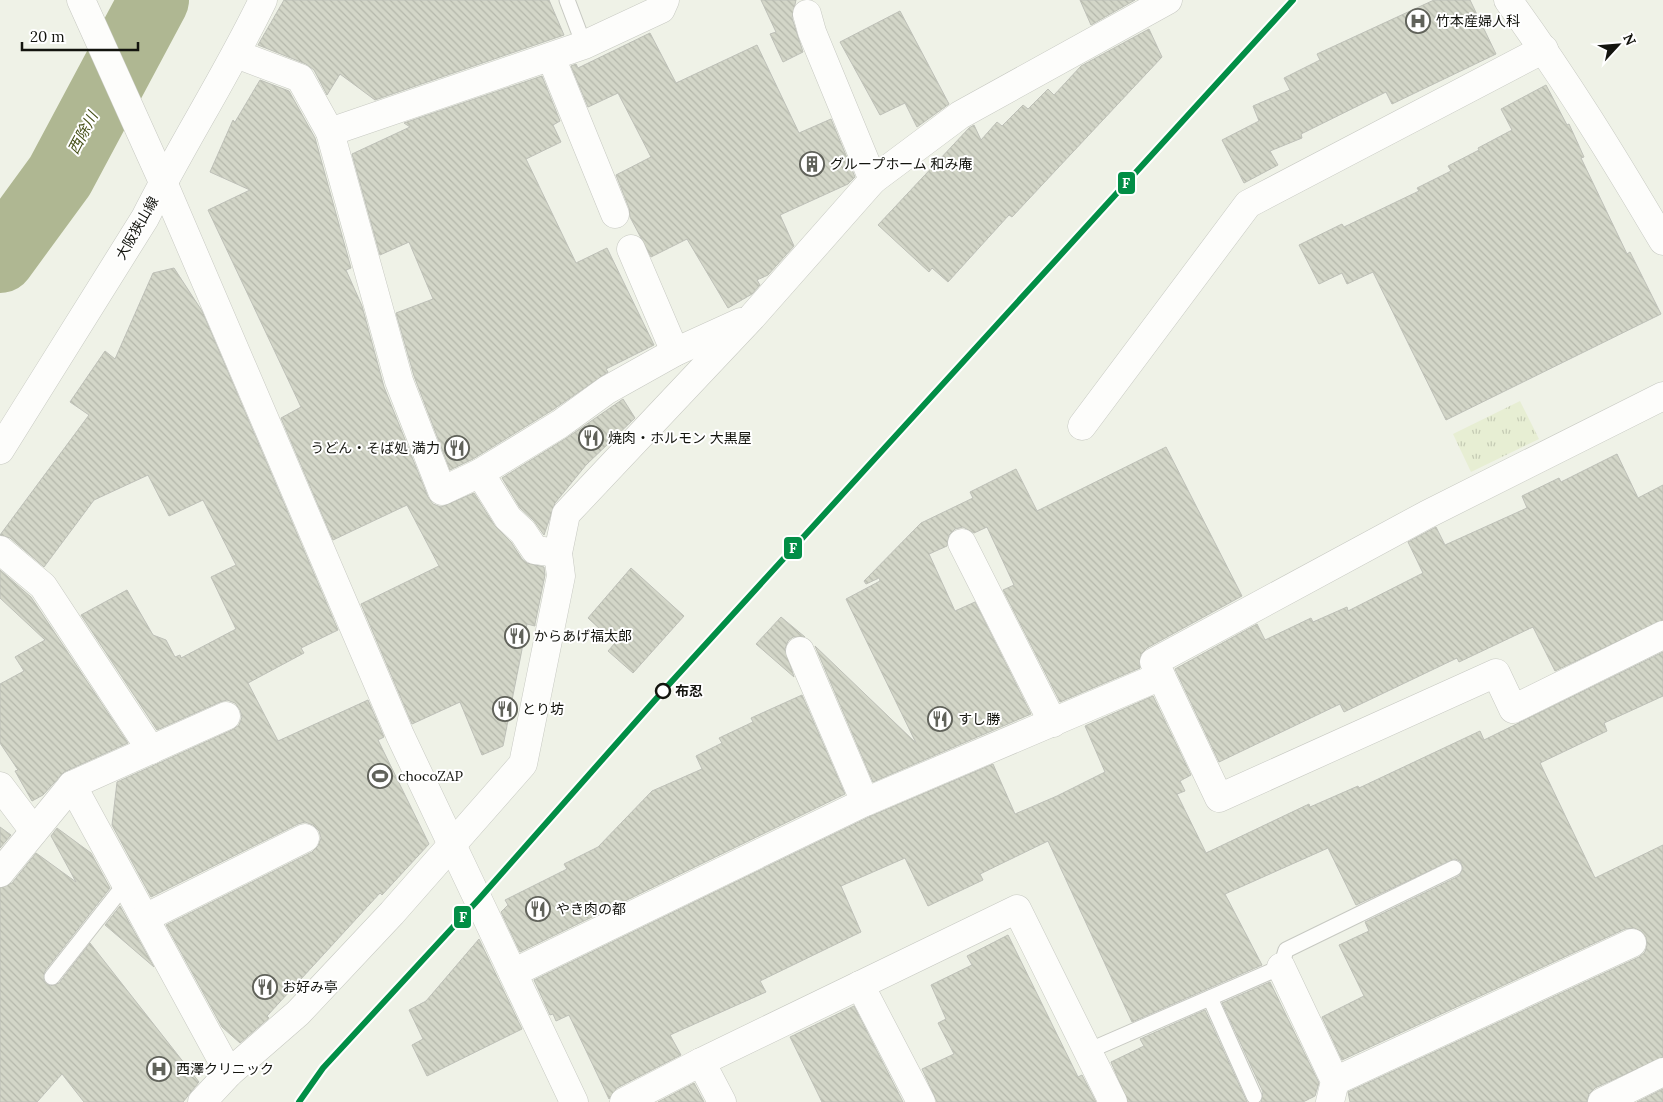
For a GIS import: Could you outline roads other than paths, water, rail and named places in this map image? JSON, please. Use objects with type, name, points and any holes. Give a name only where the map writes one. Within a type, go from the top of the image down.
[{"type":"street","points":[[81,0],[159,170],[400,736],[454,845],[574,1102]]},
{"type":"street","name":"大阪狭山線","points":[[0,450],[145,218],[159,170],[236,54],[262,0]]},
{"type":"street","points":[[330,132],[584,45],[661,9],[665,0]]},
{"type":"street","points":[[202,1102],[229,1073],[298,1013],[454,845],[524,764],[561,576],[558,552],[566,514],[752,318],[873,180],[960,115],[1168,0]]},
{"type":"street","points":[[1508,0],[1544,49],[1603,139],[1663,241]]},
{"type":"street","points":[[807,14],[812,32],[873,180]]},
{"type":"street","points":[[1082,426],[1248,204],[1544,49]]},
{"type":"street","points":[[236,54],[300,78],[330,132],[399,381],[442,492],[480,473],[560,424],[607,390],[674,352],[752,318]]},
{"type":"street","points":[[551,57],[615,214]]},
{"type":"street","points":[[632,249],[674,352]]},
{"type":"street","points":[[1663,396],[1426,515],[1154,662],[1218,798],[1496,673],[1514,709],[1663,635]]},
{"type":"street","points":[[480,473],[508,518],[523,532],[535,550],[558,552]]},
{"type":"street","points":[[962,543],[1053,723]]},
{"type":"street","points":[[0,550],[43,586],[151,750]]},
{"type":"street","points":[[800,651],[865,802]]},
{"type":"street","points":[[514,973],[865,802],[1161,676]]},
{"type":"street","points":[[0,873],[72,785],[226,716]]},
{"type":"street","points":[[72,785],[229,1073]]},
{"type":"street","points":[[0,786],[34,831]]},
{"type":"street","points":[[145,918],[305,838]]},
{"type":"street","points":[[624,1102],[701,1062],[1017,909],[1113,1102]]},
{"type":"street","points":[[1281,967],[1332,1092],[1632,943]]},
{"type":"street","points":[[860,985],[921,1102]]},
{"type":"street","points":[[701,1062],[722,1102]]},
{"type":"street","points":[[1602,1102],[1663,1072]]},
{"type":"lane","points":[[567,0],[584,45]]},
{"type":"lane","points":[[1088,1051],[1281,967],[1286,950],[1454,868]]},
{"type":"lane","points":[[52,977],[126,883]]},
{"type":"lane","points":[[1210,998],[1254,1096]]},
{"type":"waterway","name":"西除川","points":[[0,258],[60,176],[154,0]]},
{"type":"place","name":"竹本産婦人科","points":[[1418,21]]},
{"type":"place","name":"グループホーム 和み庵","points":[[812,164]]},
{"type":"place","name":"焼肉・ホルモン 大黒屋","points":[[591,438]]},
{"type":"place","name":"うどん・そば処 満力","points":[[457,448]]},
{"type":"place","name":"からあげ福太郎","points":[[517,636]]},
{"type":"place","name":"布忍","points":[[663,691]]},
{"type":"place","name":"とり坊","points":[[505,709]]},
{"type":"place","name":"すし勝","points":[[940,719]]},
{"type":"place","name":"chocoZAP","points":[[380,776]]},
{"type":"place","name":"やき肉の都","points":[[538,909]]},
{"type":"place","name":"お好み亭","points":[[265,987]]},
{"type":"place","name":"西澤クリニック","points":[[159,1069]]}]
